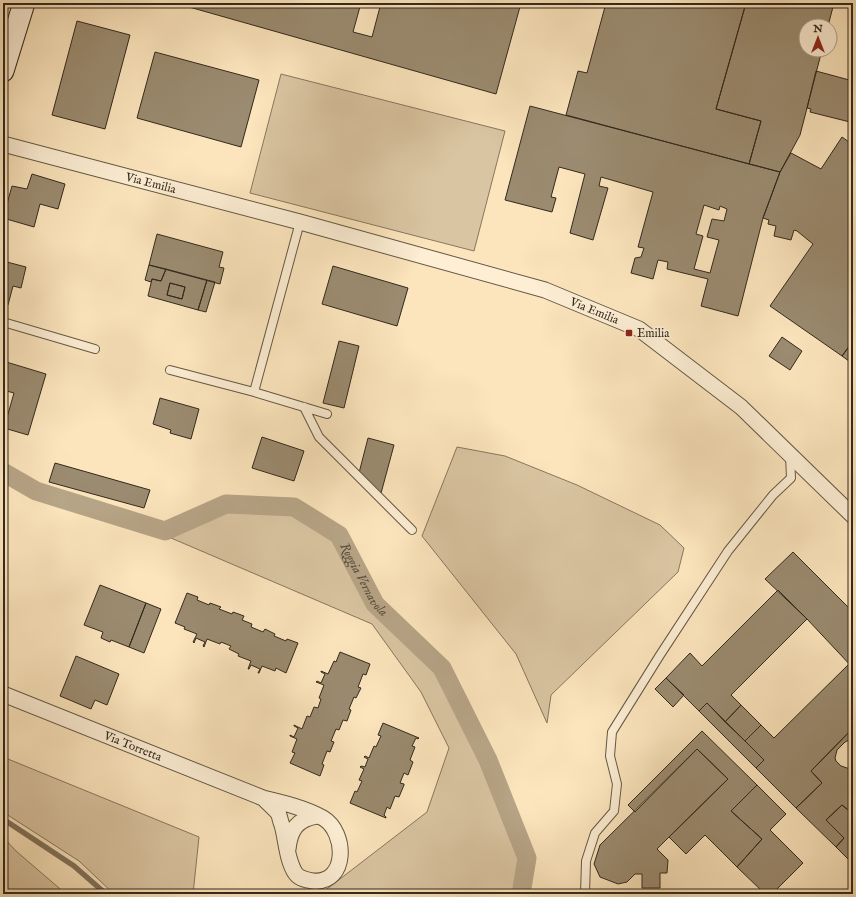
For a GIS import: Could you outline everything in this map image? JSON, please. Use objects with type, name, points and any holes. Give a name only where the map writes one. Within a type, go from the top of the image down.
[{"type":"street","points":[[3,71],[24,3]]},
{"type":"street","name":"Via Emilia","points":[[3,144],[300,222],[545,290],[639,329],[741,407],[853,516]]},
{"type":"street","name":"Via Torretta","points":[[3,694],[263,798],[305,809],[324,819],[332,825],[340,844],[339,865],[334,874],[328,878],[318,881],[307,880],[297,875],[290,864],[278,814],[263,798]]},
{"type":"street","name":"Via Torretta","points":[[288,851],[289,838],[294,829],[300,822],[308,817],[317,816]]},
{"type":"lane","points":[[254,392],[300,222]]},
{"type":"lane","points":[[3,322],[95,349]]},
{"type":"lane","points":[[170,370],[254,392],[327,414]]},
{"type":"lane","points":[[304,407],[319,437],[412,530]]},
{"type":"lane","points":[[585,894],[586,860],[595,833],[614,811],[617,784],[610,756],[612,732],[728,551],[773,495],[791,478],[790,455]]},
{"type":"shaded area","points":[[281,74],[505,131],[474,251],[250,193]]},
{"type":"shaded area","points":[[457,447],[505,456],[577,485],[660,525],[684,548],[678,572],[551,695],[547,723],[516,654],[422,536]]},
{"type":"shaded area","points":[[227,511],[294,513],[339,539],[373,606],[439,670],[486,770],[522,858],[514,894],[323,894],[323,892],[427,812],[449,748],[421,692],[372,624],[171,538]]},
{"type":"shaded area","points":[[3,757],[199,837],[193,894],[114,894],[79,861],[3,812]]},
{"type":"shaded area","points":[[3,837],[16,851],[66,894],[3,894]]},
{"type":"building","points":[[175,3],[361,3],[353,32],[372,37],[381,3],[521,3],[496,94]]},
{"type":"building","points":[[606,3],[746,3],[716,109],[761,121],[749,164],[566,115],[578,71],[587,73]]},
{"type":"building","points":[[746,3],[834,3],[830,18],[798,18],[798,58],[820,58],[800,135],[780,172],[749,164],[761,121],[716,109]]},
{"type":"building","points":[[77,21],[130,35],[105,129],[52,115]]},
{"type":"building","points":[[155,52],[259,80],[241,147],[137,118]]},
{"type":"building","points":[[816,71],[853,81],[853,109],[850,122],[810,112],[811,109],[807,108]]},
{"type":"building","points":[[530,106],[780,172],[763,218],[738,316],[701,306],[708,279],[667,269],[668,262],[658,260],[653,279],[631,273],[635,258],[641,257],[644,248],[638,247],[653,192],[601,177],[599,186],[608,188],[593,240],[570,233],[585,174],[559,167],[551,197],[556,198],[552,212],[505,200]],"holes":[[[704,205],[719,210],[720,206],[727,209],[724,221],[712,219],[707,237],[719,240],[710,273],[694,269],[703,236],[696,234]]]},
{"type":"building","points":[[842,137],[853,145],[853,341],[842,356],[770,306],[813,244],[794,230],[791,240],[774,236],[776,226],[768,224],[769,220],[763,218],[780,172],[791,153],[821,169]]},
{"type":"building","points":[[32,174],[65,184],[58,209],[40,204],[34,227],[3,218],[12,186],[27,189]]},
{"type":"building","points":[[157,234],[223,252],[219,267],[224,268],[220,284],[149,265]]},
{"type":"building","points":[[3,261],[26,267],[21,288],[13,286],[8,305],[3,303]]},
{"type":"building","points":[[149,265],[166,269],[161,281],[152,279],[151,282],[145,280]]},
{"type":"building","points":[[333,266],[408,288],[397,326],[322,304]]},
{"type":"building","points":[[166,269],[207,280],[198,310],[148,296],[152,279],[161,281]],"holes":[[[170,283],[185,287],[182,299],[167,295]]]},
{"type":"building","points":[[207,280],[215,282],[206,312],[198,310]]},
{"type":"building","points":[[170,283],[185,287],[182,299],[167,295]]},
{"type":"building","points":[[782,337],[802,351],[790,370],[769,356]]},
{"type":"building","points":[[339,341],[359,346],[344,408],[323,403]]},
{"type":"building","points":[[853,341],[853,364],[842,356]]},
{"type":"building","points":[[3,361],[46,374],[28,435],[4,428],[14,393],[3,390]]},
{"type":"building","points":[[160,398],[199,409],[191,439],[170,433],[171,430],[153,424]]},
{"type":"building","points":[[262,437],[304,451],[294,481],[252,468]]},
{"type":"building","points":[[368,438],[394,445],[380,497],[359,473]]},
{"type":"building","points":[[55,463],[150,490],[144,508],[49,482]]},
{"type":"building","points":[[793,552],[853,612],[853,668],[807,619],[765,579]]},
{"type":"building","points":[[100,585],[146,603],[129,647],[101,638],[103,632],[84,625]]},
{"type":"building","points":[[778,590],[807,619],[731,695],[741,705],[725,722],[707,703],[699,711],[666,678],[690,653],[702,666]]},
{"type":"building","points":[[187,593],[198,597],[197,600],[209,605],[210,603],[221,607],[219,609],[232,614],[233,612],[244,616],[242,620],[252,624],[251,627],[263,632],[265,629],[275,634],[274,636],[286,641],[287,639],[298,643],[286,673],[276,668],[275,671],[262,666],[259,673],[260,669],[251,665],[248,669],[251,661],[238,656],[239,654],[229,649],[231,646],[221,642],[220,644],[207,639],[204,647],[205,642],[196,638],[194,643],[193,642],[197,634],[184,629],[185,627],[175,623]]},
{"type":"building","points":[[146,603],[161,609],[144,653],[129,647]]},
{"type":"building","points":[[340,652],[370,664],[366,675],[363,674],[358,687],[361,688],[356,698],[354,697],[349,709],[351,710],[347,721],[343,720],[339,730],[336,729],[331,741],[334,742],[330,752],[327,751],[322,764],[324,765],[320,776],[290,763],[295,753],[292,752],[297,739],[290,735],[294,737],[298,728],[294,725],[302,729],[307,716],[310,717],[314,707],[318,708],[321,699],[319,698],[324,685],[316,682],[321,683],[325,674],[321,671],[328,674],[334,661],[336,662]]},
{"type":"building","points":[[76,656],[119,674],[107,705],[95,700],[91,709],[60,696]]},
{"type":"building","points":[[849,664],[853,668],[853,728],[811,771],[822,783],[796,808],[756,768],[764,760],[745,741],[761,725],[774,738]]},
{"type":"building","points":[[666,678],[684,695],[673,707],[655,689]]},
{"type":"building","points":[[707,703],[764,760],[756,768],[699,711]]},
{"type":"building","points":[[741,705],[761,725],[745,741],[725,722]]},
{"type":"building","points":[[383,723],[419,738],[416,738],[412,746],[415,747],[410,760],[413,762],[408,775],[404,773],[400,783],[404,785],[399,797],[395,796],[390,809],[387,807],[384,815],[386,818],[350,803],[355,791],[357,792],[362,781],[359,780],[364,769],[360,767],[365,767],[368,759],[364,757],[369,758],[374,746],[376,747],[381,736],[378,735]]},
{"type":"building","points":[[853,728],[853,738],[845,742],[837,750],[835,758],[841,766],[853,770],[853,814],[842,805],[826,820],[844,838],[836,847],[796,808],[822,783],[811,771]]},
{"type":"building","points":[[702,731],[757,785],[731,811],[762,839],[737,867],[705,835],[686,854],[669,837],[728,779],[697,749],[635,812],[628,805]]},
{"type":"building","points":[[697,749],[728,779],[657,849],[668,860],[667,873],[660,873],[660,888],[642,888],[642,874],[635,874],[627,882],[618,884],[600,877],[594,864],[600,845]]},
{"type":"building","points":[[757,785],[786,814],[770,830],[803,863],[772,894],[765,894],[737,867],[762,839],[731,811]]},
{"type":"building","points":[[842,805],[853,814],[853,864],[836,847],[844,838],[826,820]]},
{"type":"waterway","name":"Roggia Vernavola","points":[[3,472],[36,491],[165,531],[226,504],[294,507],[339,535],[375,604],[442,668],[488,760],[527,858],[521,894]]},
{"type":"waterway","points":[[3,819],[74,866],[106,894]]},
{"type":"place","name":"Emilia","points":[[629,333]]}]
